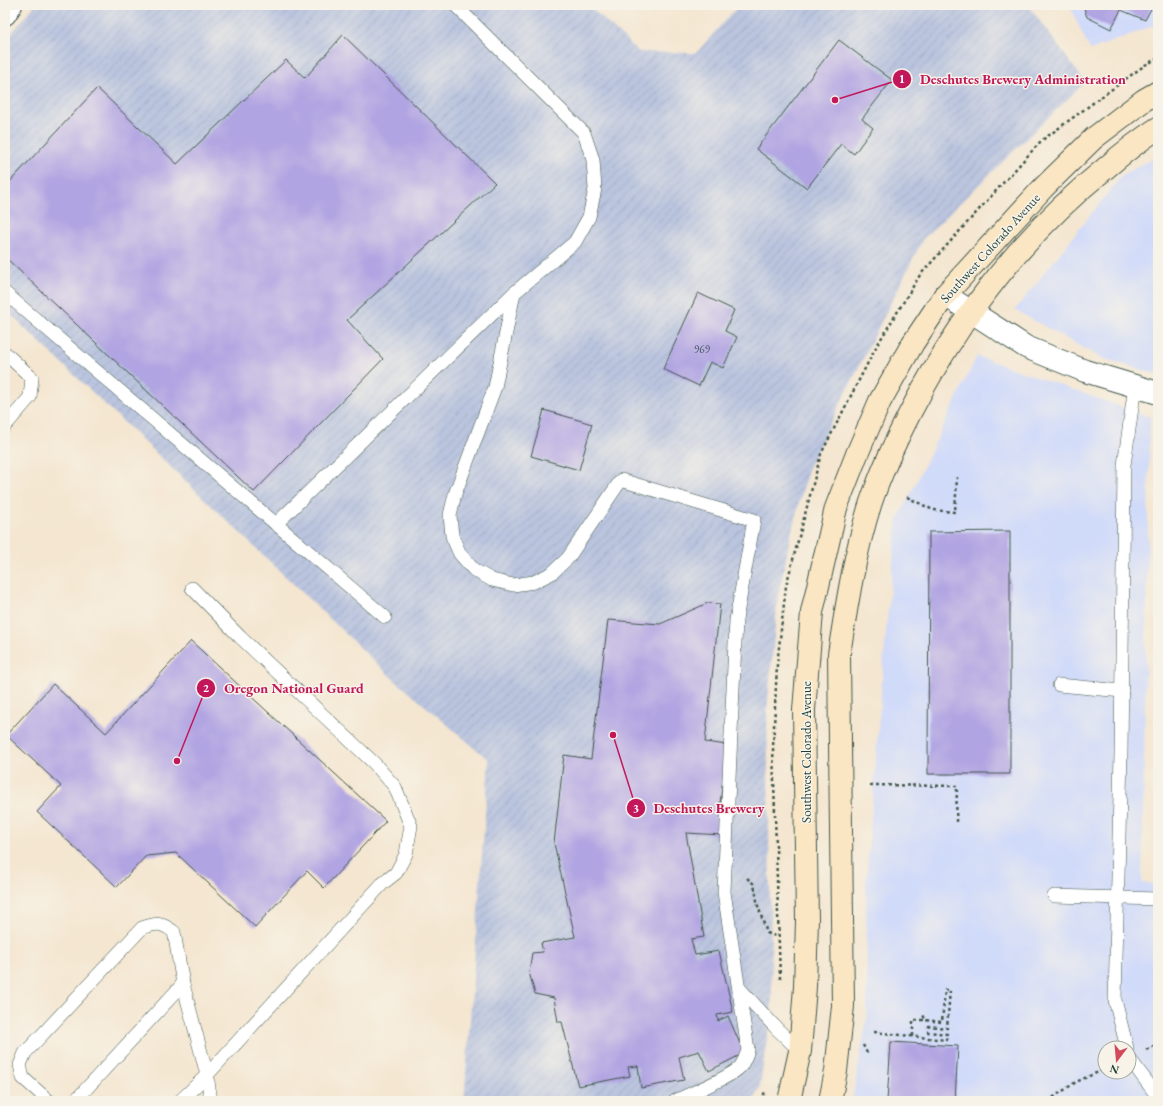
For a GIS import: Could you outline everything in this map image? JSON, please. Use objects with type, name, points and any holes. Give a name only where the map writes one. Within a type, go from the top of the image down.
[{"type":"main road","name":"Southwest Colorado Avenue","points":[[789,1101],[800,1051],[805,987],[807,920],[804,710],[812,612],[836,508],[880,401],[913,343],[945,295],[1043,188],[1094,138],[1144,100],[1158,92]]},
{"type":"main road","name":"Southwest Colorado Avenue","points":[[830,1101],[836,1071],[843,1006],[840,654],[847,606],[856,561],[872,502],[893,446],[930,375],[970,312],[1025,244],[1055,212],[1094,177],[1158,128]]},
{"type":"street","points":[[5,14],[11,5]]},
{"type":"street","points":[[945,295],[1026,347],[1085,371],[1158,393]]},
{"type":"lane","points":[[276,524],[514,294],[575,242],[589,217],[595,189],[593,160],[584,133],[455,5]]},
{"type":"lane","points":[[5,293],[386,617]]},
{"type":"lane","points":[[514,294],[495,387],[455,494],[450,515],[452,536],[460,554],[474,570],[492,580],[513,585],[534,582],[552,573],[568,558],[621,480],[754,520],[736,620],[724,892],[748,1050],[745,1059],[739,1068],[675,1101]]},
{"type":"lane","points":[[5,353],[32,378],[30,397],[5,426]]},
{"type":"lane","points":[[1124,1040],[1115,1000],[1121,754],[1124,465],[1135,386]]},
{"type":"lane","points":[[180,1101],[207,1075],[382,884],[396,873],[406,854],[411,826],[395,786],[374,763],[240,637],[192,588]]},
{"type":"lane","points":[[1059,685],[1122,692]]},
{"type":"lane","points":[[1054,896],[1158,899]]},
{"type":"lane","points":[[49,1101],[23,1078],[20,1065],[25,1053],[142,928],[155,924],[164,924],[174,932],[183,984],[207,1075],[211,1101]]},
{"type":"lane","points":[[75,1101],[183,984]]},
{"type":"lane","points":[[739,988],[800,1051]]},
{"type":"lane","points":[[1137,1069],[1158,1097]]},
{"type":"path","points":[[907,497],[934,510],[954,512],[957,477]]},
{"type":"path","points":[[870,784],[957,786],[956,824]]},
{"type":"path","points":[[747,878],[754,884],[758,906],[767,933],[778,937]]},
{"type":"path","points":[[874,1032],[946,1040],[947,1034],[928,1032],[929,1026],[947,1028],[950,990],[945,990],[942,1022],[914,1020],[913,1036]]},
{"type":"path","points":[[923,1014],[925,1020]]},
{"type":"path","points":[[1048,1101],[1076,1082],[1097,1073]]},
{"type":"shaded area","points":[[35,5],[588,5],[639,52],[696,53],[739,5],[1028,5],[1085,82],[923,239],[809,466],[792,530],[778,596],[767,711],[772,1004],[760,1086],[753,1101],[464,1101],[489,760],[391,677],[5,309],[5,41]]},
{"type":"shaded area","points":[[1069,5],[1158,5],[1158,24],[1090,50]]},
{"type":"shaded area","points":[[1158,156],[1158,374],[1156,374],[1101,358],[1015,310],[1122,175]]},
{"type":"shaded area","points":[[977,356],[1150,417],[1142,883],[1158,884],[1158,1101],[852,1101],[867,1018],[866,880],[887,618],[897,522]]},
{"type":"building","points":[[1083,5],[1153,5],[1145,20],[1121,10],[1111,29],[1087,17]]},
{"type":"building","points":[[343,35],[495,183],[347,320],[383,359],[254,492],[5,257],[5,187],[97,88],[177,164],[286,60],[305,78]]},
{"type":"building","points":[[839,40],[892,80],[862,119],[873,128],[854,154],[841,144],[807,188],[756,149]]},
{"type":"building","points":[[698,293],[734,310],[725,331],[737,337],[723,368],[710,362],[699,386],[663,369]]},
{"type":"building","points":[[544,410],[592,424],[579,470],[531,456]]},
{"type":"building","points":[[1010,531],[1010,774],[928,774],[929,532]]},
{"type":"building","points":[[708,603],[720,604],[705,742],[727,745],[720,804],[726,804],[723,835],[686,833],[704,937],[691,939],[695,955],[719,951],[733,1012],[717,1015],[718,1021],[728,1016],[744,1053],[709,1071],[699,1051],[679,1057],[684,1080],[641,1088],[638,1066],[628,1067],[630,1076],[578,1086],[562,1022],[558,1022],[554,998],[535,994],[529,972],[532,953],[543,952],[541,943],[575,937],[554,843],[564,755],[591,759],[608,620],[660,624]]},
{"type":"building","points":[[191,641],[386,821],[324,888],[307,871],[255,927],[176,853],[146,856],[117,887],[37,812],[61,786],[6,735],[53,684],[106,733]]},
{"type":"building","points":[[891,1042],[958,1046],[955,1101],[887,1101]]},
{"type":"place","name":"Deschutes Brewery Administration","points":[[835,100]]},
{"type":"place","name":"Deschutes Brewery","points":[[613,735]]},
{"type":"place","name":"Oregon National Guard","points":[[177,761]]}]
